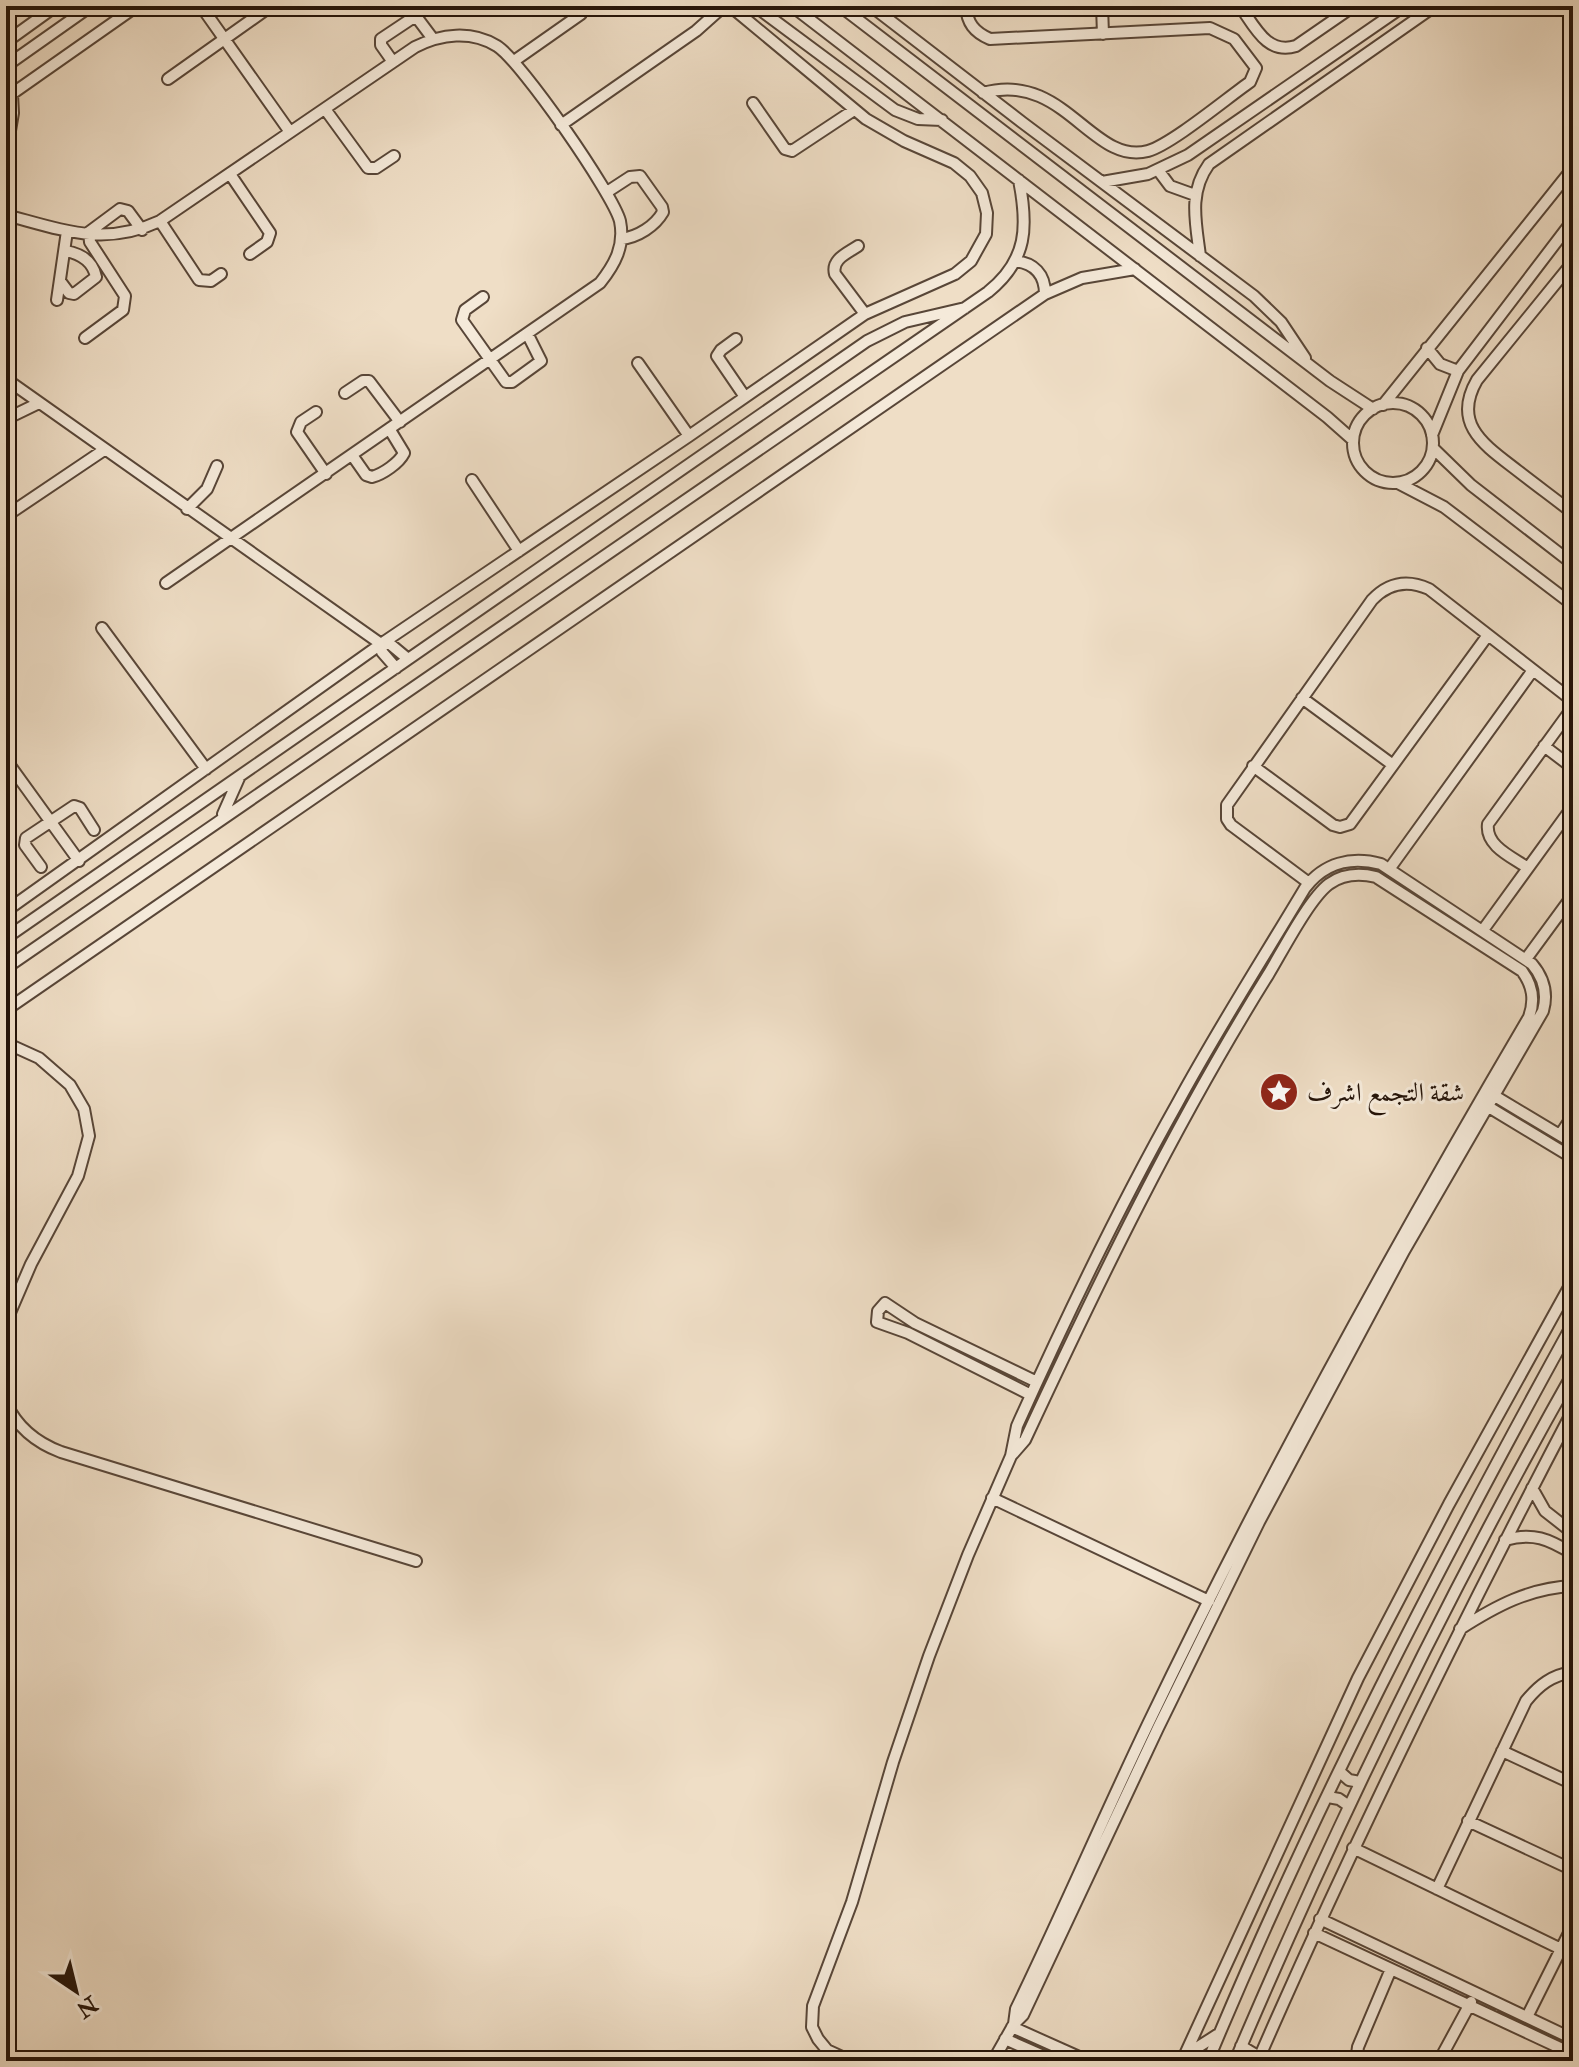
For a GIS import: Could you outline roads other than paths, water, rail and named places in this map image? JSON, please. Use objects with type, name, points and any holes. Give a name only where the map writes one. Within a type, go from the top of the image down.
[{"type":"street","points":[[6,42],[56,6]]},
{"type":"street","points":[[6,66],[91,6]]},
{"type":"street","points":[[6,154],[13,113],[9,96],[137,6]]},
{"type":"street","points":[[201,6],[290,132]]},
{"type":"street","points":[[168,79],[271,6]]},
{"type":"street","points":[[6,911],[381,644],[865,314],[964,268],[982,244],[987,213],[977,184],[963,169],[904,141],[854,110],[727,6],[561,125]]},
{"type":"street","points":[[755,6],[895,110],[918,119],[942,120]]},
{"type":"street","points":[[792,6],[1353,440]]},
{"type":"street","points":[[840,6],[1343,391],[1378,407],[1397,404],[1417,411],[1427,422],[1432,435],[1433,448],[1429,461],[1421,472],[1398,483],[1385,483],[1367,475],[1356,459],[1353,440],[1359,422],[1378,407],[1573,168]]},
{"type":"street","points":[[871,6],[1272,313],[1296,342],[1308,364]]},
{"type":"street","points":[[966,6],[967,19],[972,28],[990,39],[1216,30],[1234,39],[1254,63],[1256,73],[1250,82],[1166,142],[1140,152],[1112,146],[1041,95],[1012,88],[983,93]]},
{"type":"street","points":[[1102,6],[1103,34]]},
{"type":"street","points":[[1240,6],[1264,40],[1286,50],[1354,6]]},
{"type":"street","points":[[1102,182],[1133,178],[1188,155],[1404,6]]},
{"type":"street","points":[[1200,256],[1194,214],[1195,195],[1204,171],[1216,158],[1435,6]]},
{"type":"street","points":[[514,61],[581,14]]},
{"type":"street","points":[[393,62],[381,45],[381,39],[411,19],[418,19],[433,39]]},
{"type":"street","points":[[6,215],[88,235],[116,236],[142,230],[160,221],[393,62],[433,39],[456,35],[478,38],[497,46],[514,61],[607,192],[620,222],[621,239],[613,267],[600,283],[166,583]]},
{"type":"street","points":[[753,103],[785,149],[792,151],[854,110]]},
{"type":"street","points":[[325,109],[368,168],[376,168],[394,156]]},
{"type":"street","points":[[1012,137],[1023,123]]},
{"type":"street","points":[[1158,170],[1170,186],[1195,195]]},
{"type":"street","points":[[230,174],[270,233],[267,242],[250,254]]},
{"type":"street","points":[[607,192],[630,177],[640,176],[662,207],[661,217],[632,238],[621,239]]},
{"type":"street","points":[[6,968],[996,286],[1015,261],[1023,242],[1025,221],[1019,180]]},
{"type":"street","points":[[85,338],[123,310],[125,303],[125,296],[88,235],[94,225],[120,209],[128,211],[142,230]]},
{"type":"street","points":[[1432,435],[1458,371],[1573,220]]},
{"type":"street","points":[[160,221],[199,280],[211,281],[221,274]]},
{"type":"street","points":[[57,300],[67,231]]},
{"type":"street","points":[[858,246],[836,261],[833,267],[865,314]]},
{"type":"street","points":[[60,281],[69,293],[74,294],[96,277],[83,256],[66,251]]},
{"type":"street","points":[[1015,261],[1036,269],[1044,283],[1045,294]]},
{"type":"street","points":[[1572,510],[1480,441],[1470,422],[1468,408],[1477,380],[1573,262]]},
{"type":"street","points":[[6,1010],[1045,294],[1082,278],[1135,269]]},
{"type":"street","points":[[483,297],[465,310],[462,317],[506,382],[512,382],[541,361],[528,335]]},
{"type":"street","points":[[6,938],[867,341],[925,315],[967,307]]},
{"type":"street","points":[[736,339],[717,356],[745,397]]},
{"type":"street","points":[[1427,348],[1440,364],[1458,371]]},
{"type":"street","points":[[638,363],[689,436]]},
{"type":"street","points":[[6,379],[230,540],[381,644],[395,646],[408,659]]},
{"type":"street","points":[[345,393],[363,381],[369,381],[400,422]]},
{"type":"street","points":[[6,419],[39,403]]},
{"type":"street","points":[[316,412],[301,422],[297,432],[326,474]]},
{"type":"street","points":[[352,455],[366,475],[378,475],[401,459],[404,453],[390,430]]},
{"type":"street","points":[[1433,448],[1471,485],[1573,564]]},
{"type":"street","points":[[6,516],[104,450]]},
{"type":"street","points":[[187,509],[207,489],[217,466]]},
{"type":"street","points":[[472,480],[519,551]]},
{"type":"street","points":[[1398,483],[1444,507],[1573,605]]},
{"type":"street","points":[[1309,883],[1237,830],[1227,819],[1227,805],[1372,600],[1394,584],[1412,583],[1429,589],[1573,701]]},
{"type":"street","points":[[102,628],[206,769]]},
{"type":"street","points":[[1253,766],[1333,825],[1340,827],[1352,821],[1488,635]]},
{"type":"street","points":[[381,644],[382,652],[396,668]]},
{"type":"street","points":[[1390,868],[1533,670]]},
{"type":"street","points":[[1302,698],[1393,765]]},
{"type":"street","points":[[1528,868],[1494,845],[1488,837],[1487,828],[1573,707]]},
{"type":"street","points":[[1544,746],[1573,768]]},
{"type":"street","points":[[6,760],[79,861]]},
{"type":"street","points":[[222,817],[240,776]]},
{"type":"street","points":[[41,867],[25,842],[26,838],[50,821],[76,806],[94,830]]},
{"type":"street","points":[[1483,930],[1573,806]]},
{"type":"street","points":[[851,2061],[827,2050],[818,2039],[812,2027],[813,2006],[852,1902],[929,1656],[1011,1456],[1014,1434],[1064,1322],[1153,1146],[1215,1036],[1309,883],[1324,870],[1351,860],[1371,861],[1390,868],[1526,959],[1541,975],[1545,1004],[1396,1246],[1153,1726]]},
{"type":"street","points":[[1011,1456],[1025,1440],[1076,1328],[1165,1152],[1226,1043],[1318,895],[1344,877],[1368,875],[1383,880],[1517,967],[1530,983],[1533,997],[1531,1010],[1487,1106],[1312,1410]]},
{"type":"street","points":[[1526,959],[1573,895]]},
{"type":"street","points":[[1278,933],[1290,940]]},
{"type":"street","points":[[6,1043],[39,1058],[70,1085],[84,1109],[89,1136],[78,1176],[27,1271],[6,1322]]},
{"type":"street","points":[[1492,1091],[1573,1143]]},
{"type":"street","points":[[1487,1106],[1572,1156]]},
{"type":"street","points":[[1560,1135],[1573,1115]]},
{"type":"street","points":[[1153,1146],[1165,1152]]},
{"type":"street","points":[[1183,2058],[1358,1678],[1456,1491],[1573,1280]]},
{"type":"street","points":[[1031,1395],[908,1333],[877,1322],[878,1311],[885,1303],[915,1323],[1037,1382]]},
{"type":"street","points":[[1064,1322],[1076,1328]]},
{"type":"street","points":[[1208,2061],[1249,1965],[1340,1772],[1451,1550],[1573,1323]]},
{"type":"street","points":[[1235,2061],[1405,1688],[1573,1373]]},
{"type":"street","points":[[6,1403],[27,1432],[61,1452],[416,1561]]},
{"type":"street","points":[[1573,1410],[1573,1465]]},
{"type":"street","points":[[1241,2046],[1263,2059],[1320,1919],[1425,1697],[1573,1410]]},
{"type":"street","points":[[1532,1488],[1545,1511],[1573,1533]]},
{"type":"street","points":[[992,1498],[1209,1601]]},
{"type":"street","points":[[993,2061],[1025,2011],[1209,1601],[1255,1520]]},
{"type":"street","points":[[1505,1540],[1537,1536],[1551,1540],[1573,1554]]},
{"type":"street","points":[[1458,1630],[1513,1598],[1548,1588],[1573,1586]]},
{"type":"street","points":[[1437,1889],[1526,1701],[1552,1677],[1573,1672]]},
{"type":"street","points":[[1405,1688],[1425,1697]]},
{"type":"street","points":[[1502,1751],[1573,1784]]},
{"type":"street","points":[[1340,1772],[1349,1780],[1360,1782]]},
{"type":"street","points":[[1328,1797],[1339,1799],[1349,1806]]},
{"type":"street","points":[[1468,1821],[1573,1870]]},
{"type":"street","points":[[1353,1848],[1561,1949]]},
{"type":"street","points":[[1320,1919],[1573,2039]]},
{"type":"street","points":[[1527,2017],[1573,1925]]},
{"type":"street","points":[[1314,1933],[1573,2054]]},
{"type":"street","points":[[1356,2061],[1358,2047],[1391,1969]]},
{"type":"street","points":[[1439,2061],[1475,1993]]},
{"type":"street","points":[[1013,2026],[1088,2061]]},
{"type":"street","points":[[1183,2058],[1219,2034]]},
{"type":"street","points":[[1005,2039],[1055,2061]]},
{"type":"place","name":"شقة التجمع اشرف","points":[[1279,1092]]}]
